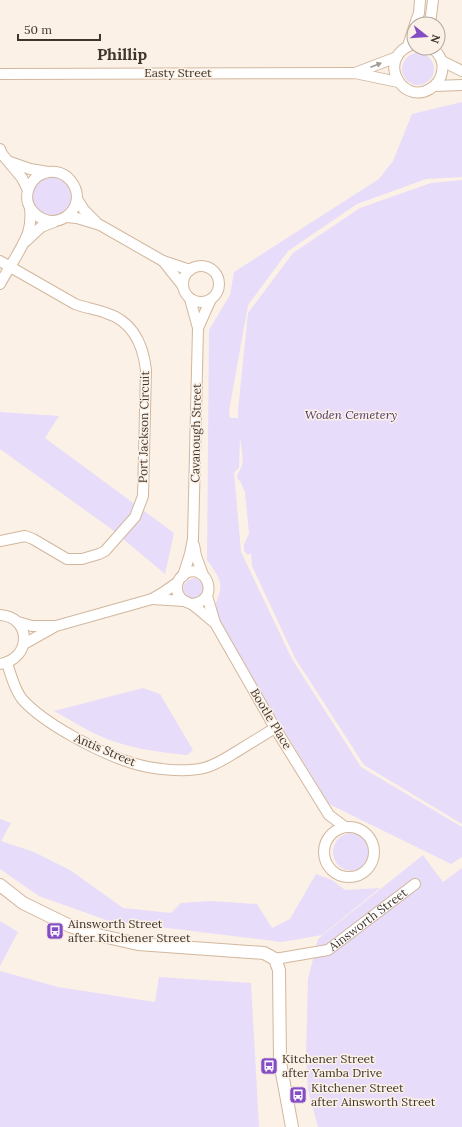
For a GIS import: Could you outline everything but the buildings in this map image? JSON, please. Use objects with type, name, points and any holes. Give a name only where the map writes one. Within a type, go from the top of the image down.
[{"type":"street","points":[[418,16],[420,0]]},
{"type":"street","points":[[431,16],[432,0]]},
{"type":"street","points":[[398,82],[394,69],[397,57],[401,51],[406,48]]},
{"type":"street","points":[[435,86],[442,75],[443,68],[440,56]]},
{"type":"street","name":"Easty Street","points":[[355,73],[397,57]]},
{"type":"street","points":[[442,61],[462,71]]},
{"type":"street","name":"Easty Street","points":[[0,74],[355,73],[398,82],[404,88],[411,91],[428,91],[435,86]]},
{"type":"street","points":[[435,86],[462,85]]},
{"type":"street","points":[[0,149],[2,154],[22,178],[28,190]]},
{"type":"street","points":[[8,161],[30,169],[56,172],[69,178],[74,184],[77,199],[90,216],[100,225]]},
{"type":"street","points":[[0,284],[23,244],[28,231],[30,208],[27,196],[28,190],[35,178],[48,172]]},
{"type":"street","points":[[23,244],[41,227],[66,217],[71,212],[77,199]]},
{"type":"street","points":[[30,208],[40,219],[54,222]]},
{"type":"street","points":[[66,217],[85,220],[100,225],[163,261],[190,270]]},
{"type":"street","points":[[163,261],[183,286]]},
{"type":"street","name":"Port Jackson Circuit","points":[[0,262],[10,266],[75,304],[105,312],[116,317],[132,329],[145,359],[146,370],[143,496],[135,517],[105,551],[82,559],[67,560],[33,539],[25,536],[0,541]]},
{"type":"street","points":[[201,266],[211,270],[215,274],[218,284],[217,290],[211,299],[201,302],[190,299],[184,291],[183,286],[184,277],[190,270],[201,266]]},
{"type":"street","name":"Cavanough Street","points":[[180,579],[190,554],[193,539],[198,328],[190,299]]},
{"type":"street","name":"Cavanough Street","points":[[198,328],[211,299]]},
{"type":"street","name":"Cavanough Street","points":[[193,539],[196,556],[203,575]]},
{"type":"street","points":[[24,644],[56,626],[152,599],[164,592],[186,573],[195,572],[203,575],[209,585],[207,596],[200,602],[188,603],[152,599]]},
{"type":"street","points":[[180,579],[178,593],[188,603]]},
{"type":"street","name":"Bootle Place","points":[[207,596],[215,623],[275,728],[329,815],[345,827],[353,827],[361,830],[368,835],[372,842],[374,850],[373,858],[370,866],[360,874],[344,876],[333,871],[328,864],[324,849],[331,834],[329,815]]},
{"type":"street","name":"Bootle Place","points":[[188,603],[215,623]]},
{"type":"street","points":[[2,614],[18,622],[34,626],[56,626]]},
{"type":"street","points":[[4,663],[18,655],[24,644],[24,636],[18,622]]},
{"type":"street","name":"Antis Street","points":[[4,663],[21,698],[37,712],[67,733],[102,751],[133,764],[167,769],[202,769],[214,765],[275,728]]},
{"type":"street","points":[[331,834],[340,828],[345,827]]},
{"type":"street","name":"Ainsworth Street","points":[[0,885],[23,904],[70,926],[98,935],[138,944],[264,953],[275,958],[328,950],[415,884]]},
{"type":"street","points":[[275,958],[278,970],[280,1062],[292,1127]]},
{"type":"green space","points":[[409,56],[427,56],[434,66],[434,72],[431,78],[421,85],[415,85],[409,82],[402,72],[403,63]]},
{"type":"green space","name":"Woden Cemetery","points":[[462,102],[462,177],[426,179],[357,204],[288,251],[248,305],[229,411],[230,418],[238,418],[248,313],[293,253],[360,208],[431,183],[462,180],[462,824],[364,765],[295,658],[252,566],[251,553],[248,555],[244,551],[244,545],[249,533],[245,492],[237,478],[243,462],[240,438],[239,468],[234,472],[241,552],[292,659],[361,767],[462,827],[462,857],[451,864],[329,804],[212,613],[220,591],[220,585],[217,575],[207,560],[209,330],[230,295],[234,272],[379,179],[393,161],[412,114]]},
{"type":"green space","points":[[48,175],[64,178],[74,193],[71,209],[54,220],[35,213],[31,198],[31,190],[33,187],[36,183]]},
{"type":"green space","points":[[0,412],[59,416],[45,438],[174,533],[165,574],[110,528],[0,449]]},
{"type":"green space","points":[[195,578],[205,585],[202,596],[192,599],[185,594],[183,587],[187,581]]},
{"type":"green space","points":[[143,688],[160,694],[193,750],[187,755],[142,749],[121,744],[100,736],[54,711]]},
{"type":"green space","points":[[0,819],[11,823],[1,841],[34,852],[70,870],[123,908],[171,913],[181,903],[210,901],[257,904],[272,928],[290,919],[316,874],[332,880],[345,890],[380,888],[322,935],[282,942],[109,921],[39,896],[0,869]]},
{"type":"green space","points":[[348,833],[356,833],[363,836],[368,841],[371,852],[368,863],[363,868],[356,871],[348,871],[341,868],[336,863],[333,856],[333,848],[336,841],[341,836]]},
{"type":"green space","points":[[423,855],[443,882],[462,868],[462,1127],[318,1127],[308,1090],[306,1055],[308,979],[318,939]]},
{"type":"green space","points":[[0,921],[18,932],[0,966]]},
{"type":"green space","points":[[0,971],[58,987],[155,1002],[159,977],[251,983],[259,1127],[0,1127]]},
{"type":"place","name":"Ainsworth Street after Kitchener Street","points":[[55,931]]},
{"type":"place","name":"Kitchener Street after Yamba Drive","points":[[269,1066]]},
{"type":"place","name":"Kitchener Street after Ainsworth Street","points":[[298,1095]]},
{"type":"district","name":"Phillip","points":[[122,54]]}]
